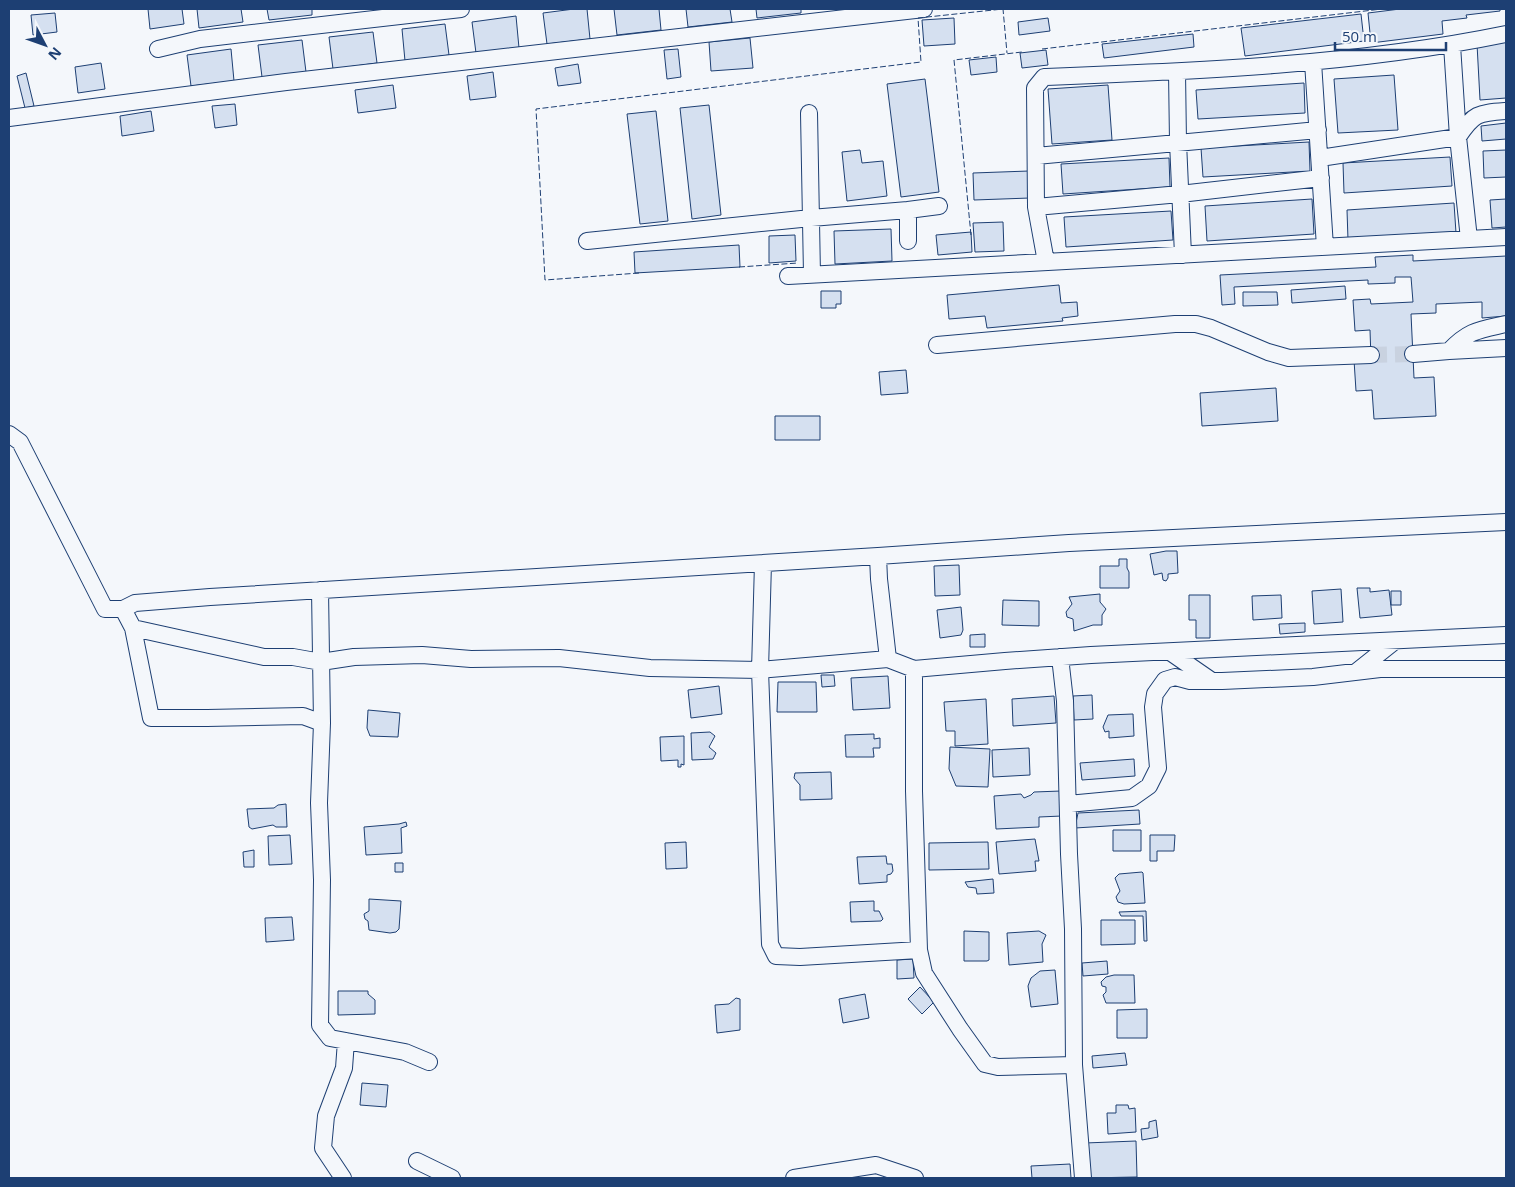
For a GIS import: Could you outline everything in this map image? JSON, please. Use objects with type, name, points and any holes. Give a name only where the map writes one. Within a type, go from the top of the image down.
[{"type":"street","points":[[158,49],[200,39],[461,9]]},
{"type":"street","points":[[9,118],[286,82],[924,9]]},
{"type":"street","points":[[1046,262],[1036,207],[1035,88],[1044,76],[1177,72],[1314,62],[1452,45],[1506,34]]},
{"type":"street","points":[[1452,45],[1458,137],[1469,239]]},
{"type":"street","points":[[1314,62],[1325,247]]},
{"type":"street","points":[[1177,72],[1183,255]]},
{"type":"street","points":[[1320,158],[1458,137],[1469,120],[1485,113],[1506,111]]},
{"type":"street","points":[[809,113],[812,275]]},
{"type":"street","points":[[1036,156],[1318,130]]},
{"type":"street","points":[[1036,207],[1180,194],[1321,178]]},
{"type":"street","points":[[587,241],[938,206]]},
{"type":"street","points":[[908,210],[908,241]]},
{"type":"street","points":[[788,276],[1506,237]]},
{"type":"street","points":[[937,345],[1175,324],[1196,324],[1211,328],[1268,352],[1289,358],[1371,355]]},
{"type":"street","points":[[1449,351],[1461,338],[1470,333],[1506,324]]},
{"type":"street","points":[[1413,354],[1506,348]]},
{"type":"street","points":[[9,434],[20,442],[105,609],[123,609],[135,603],[320,590],[1069,543],[1506,522]]},
{"type":"street","points":[[878,556],[879,588],[888,659]]},
{"type":"street","points":[[763,563],[760,670],[770,944],[776,956],[919,950]]},
{"type":"street","points":[[320,590],[322,677],[320,1025],[330,1038],[405,1052],[428,1062]]},
{"type":"street","points":[[123,609],[133,628],[151,718],[303,716],[322,723]]},
{"type":"street","points":[[133,628],[264,657],[293,657],[321,662],[354,657],[413,656],[471,659],[559,658],[650,668],[760,670],[888,659],[914,669],[1060,657],[1395,642],[1506,635]]},
{"type":"street","points":[[1356,672],[1395,642]]},
{"type":"street","points":[[1170,652],[1212,681]]},
{"type":"street","points":[[1060,657],[1065,701],[1073,929],[1074,1065],[1084,1178]]},
{"type":"street","points":[[914,669],[914,791],[919,950],[924,973],[985,1064],[998,1067],[1074,1065]]},
{"type":"street","points":[[1068,804],[1132,798],[1149,786],[1158,768],[1153,707],[1155,694],[1165,680],[1175,677],[1190,681],[1212,681],[1313,677],[1380,670],[1506,669]]},
{"type":"street","points":[[343,1178],[323,1148],[326,1116],[344,1068],[346,1041]]},
{"type":"street","points":[[418,1161],[452,1178]]},
{"type":"street","points":[[794,1178],[876,1165],[915,1178]]},
{"type":"building","points":[[148,9],[182,9],[184,24],[150,29]]},
{"type":"building","points":[[197,9],[241,9],[243,22],[199,28]]},
{"type":"building","points":[[267,9],[312,9],[312,15],[269,20]]},
{"type":"building","points":[[587,9],[590,39],[547,44],[543,13]]},
{"type":"building","points":[[614,9],[659,9],[661,30],[617,35]]},
{"type":"building","points":[[686,9],[730,9],[732,22],[688,27]]},
{"type":"building","points":[[756,9],[801,9],[801,13],[757,18]]},
{"type":"building","points":[[1400,9],[1500,9],[1500,11],[1466,15],[1467,18],[1442,21],[1443,34],[1371,43],[1368,13]]},
{"type":"building","points":[[55,13],[57,32],[33,35],[31,15]]},
{"type":"building","points":[[1361,14],[1364,41],[1245,56],[1241,28]]},
{"type":"building","points":[[516,16],[519,48],[476,53],[472,22]]},
{"type":"building","points":[[954,18],[955,44],[924,46],[922,20]]},
{"type":"building","points":[[1048,18],[1050,31],[1019,35],[1018,22]]},
{"type":"building","points":[[445,24],[449,55],[405,61],[402,29]]},
{"type":"building","points":[[373,32],[377,63],[333,69],[329,37]]},
{"type":"building","points":[[1193,34],[1194,47],[1104,58],[1102,44]]},
{"type":"building","points":[[750,38],[753,68],[711,71],[709,42]]},
{"type":"building","points":[[302,40],[306,72],[262,77],[258,45]]},
{"type":"building","points":[[1506,42],[1506,98],[1480,100],[1477,44]]},
{"type":"building","points":[[231,49],[234,81],[191,86],[187,55]]},
{"type":"building","points":[[678,49],[681,77],[667,79],[664,50]]},
{"type":"building","points":[[1046,50],[1048,65],[1022,68],[1020,53]]},
{"type":"building","points":[[996,57],[997,72],[971,75],[969,60]]},
{"type":"building","points":[[101,63],[105,89],[78,93],[75,67]]},
{"type":"building","points":[[578,64],[581,83],[558,86],[555,68]]},
{"type":"building","points":[[493,72],[496,97],[470,100],[467,76]]},
{"type":"building","points":[[26,73],[34,106],[25,108],[17,76]]},
{"type":"building","points":[[1394,75],[1398,130],[1338,133],[1334,79]]},
{"type":"building","points":[[925,79],[939,192],[901,197],[887,84]]},
{"type":"building","points":[[1304,83],[1305,113],[1198,119],[1196,90]]},
{"type":"building","points":[[393,85],[396,108],[358,113],[355,90]]},
{"type":"building","points":[[1108,85],[1112,140],[1052,144],[1048,89]]},
{"type":"building","points":[[235,104],[237,125],[215,128],[212,106]]},
{"type":"building","points":[[709,105],[721,215],[692,219],[680,108]]},
{"type":"building","points":[[151,111],[154,131],[122,136],[120,116]]},
{"type":"building","points":[[656,111],[668,221],[640,224],[627,114]]},
{"type":"building","points":[[1506,123],[1506,139],[1482,141],[1481,126]]},
{"type":"building","points":[[1309,142],[1310,171],[1203,177],[1201,148]]},
{"type":"building","points":[[860,150],[862,163],[883,161],[887,196],[847,201],[842,152]]},
{"type":"building","points":[[1506,150],[1506,177],[1484,178],[1483,151]]},
{"type":"building","points":[[1450,157],[1452,186],[1344,193],[1343,163]]},
{"type":"building","points":[[1169,158],[1170,187],[1063,194],[1061,164]]},
{"type":"building","points":[[1029,171],[1030,198],[974,200],[973,173]]},
{"type":"building","points":[[1312,199],[1314,234],[1207,241],[1205,206]]},
{"type":"building","points":[[1506,199],[1506,227],[1492,228],[1490,200]]},
{"type":"building","points":[[1454,203],[1456,233],[1348,240],[1347,210]]},
{"type":"building","points":[[1171,211],[1173,240],[1066,247],[1064,217]]},
{"type":"building","points":[[1003,222],[1004,251],[975,252],[973,223]]},
{"type":"building","points":[[891,229],[892,261],[835,264],[834,231]]},
{"type":"building","points":[[971,232],[972,252],[938,255],[936,235]]},
{"type":"building","points":[[795,235],[796,261],[769,263],[769,236]]},
{"type":"building","points":[[739,245],[740,267],[635,273],[634,252]]},
{"type":"building","points":[[1413,255],[1413,261],[1506,256],[1506,316],[1482,318],[1482,302],[1436,304],[1436,313],[1411,314],[1414,378],[1434,377],[1436,416],[1374,419],[1372,390],[1356,391],[1354,360],[1371,359],[1370,330],[1355,331],[1353,300],[1370,299],[1371,304],[1413,302],[1411,277],[1395,277],[1395,283],[1368,284],[1368,280],[1234,287],[1235,304],[1222,305],[1220,275],[1376,267],[1375,257]]},
{"type":"building","points":[[1059,285],[1061,303],[1077,302],[1078,316],[1062,318],[1063,321],[987,328],[985,316],[949,319],[947,295]]},
{"type":"building","points":[[1345,286],[1346,299],[1292,303],[1291,290]]},
{"type":"building","points":[[821,291],[841,291],[841,304],[836,304],[836,308],[821,308]]},
{"type":"building","points":[[1243,292],[1277,292],[1278,305],[1243,306]]},
{"type":"building","points":[[906,370],[908,393],[881,395],[879,372]]},
{"type":"building","points":[[1276,388],[1278,421],[1202,426],[1200,393]]},
{"type":"building","points":[[775,416],[820,416],[820,440],[775,440]]},
{"type":"building","points":[[1177,551],[1178,573],[1168,574],[1166,581],[1163,580],[1162,573],[1154,575],[1150,554]]},
{"type":"building","points":[[1119,559],[1127,559],[1129,588],[1100,588],[1100,566],[1119,566]]},
{"type":"building","points":[[959,565],[960,595],[935,596],[934,566]]},
{"type":"building","points":[[1357,588],[1370,588],[1370,592],[1389,590],[1392,615],[1360,618]]},
{"type":"building","points":[[1341,589],[1343,622],[1314,624],[1312,591]]},
{"type":"building","points":[[1391,591],[1401,591],[1401,605],[1391,605]]},
{"type":"building","points":[[1100,594],[1100,602],[1106,609],[1102,615],[1102,625],[1093,625],[1074,631],[1073,619],[1067,617],[1066,612],[1072,604],[1069,597]]},
{"type":"building","points":[[1189,595],[1210,595],[1210,638],[1196,638],[1196,620],[1189,620]]},
{"type":"building","points":[[1281,595],[1282,618],[1253,620],[1252,596]]},
{"type":"building","points":[[1003,600],[1039,601],[1039,626],[1002,625]]},
{"type":"building","points":[[961,607],[963,630],[961,635],[940,638],[937,610]]},
{"type":"building","points":[[1305,623],[1305,632],[1280,634],[1279,624]]},
{"type":"building","points":[[985,634],[985,647],[970,647],[970,635]]},
{"type":"building","points":[[821,675],[834,675],[835,686],[822,687]]},
{"type":"building","points":[[888,676],[890,708],[853,710],[851,678]]},
{"type":"building","points":[[778,682],[816,682],[817,712],[777,712]]},
{"type":"building","points":[[719,686],[722,714],[691,718],[688,690]]},
{"type":"building","points":[[1092,695],[1093,719],[1074,720],[1073,696]]},
{"type":"building","points":[[1054,696],[1056,723],[1013,726],[1012,699]]},
{"type":"building","points":[[986,699],[988,744],[955,746],[955,731],[946,731],[944,702]]},
{"type":"building","points":[[368,710],[400,713],[398,737],[370,736],[367,728]]},
{"type":"building","points":[[1133,714],[1134,736],[1109,738],[1109,731],[1105,732],[1103,727],[1108,715]]},
{"type":"building","points":[[710,732],[715,736],[709,747],[716,753],[713,759],[692,760],[691,733]]},
{"type":"building","points":[[874,734],[874,739],[880,738],[880,748],[873,748],[874,757],[846,757],[845,735]]},
{"type":"building","points":[[684,736],[684,765],[681,764],[681,767],[678,767],[678,760],[661,761],[660,737]]},
{"type":"building","points":[[950,747],[990,749],[988,787],[956,786],[949,769]]},
{"type":"building","points":[[1029,748],[1030,775],[993,777],[992,750]]},
{"type":"building","points":[[1134,759],[1135,776],[1082,780],[1080,763]]},
{"type":"building","points":[[831,772],[832,799],[800,800],[800,785],[794,778],[795,773]]},
{"type":"building","points":[[1061,791],[1062,816],[1039,817],[1039,827],[996,829],[994,796],[1021,794],[1024,798],[1034,792]]},
{"type":"building","points":[[286,804],[287,827],[276,827],[273,825],[252,829],[249,827],[247,809],[274,808],[278,805]]},
{"type":"building","points":[[1139,810],[1140,824],[1075,828],[1078,813]]},
{"type":"building","points":[[406,822],[407,826],[401,828],[402,853],[366,855],[364,827]]},
{"type":"building","points":[[1113,830],[1141,830],[1141,851],[1113,851]]},
{"type":"building","points":[[290,835],[292,864],[269,865],[268,836]]},
{"type":"building","points":[[1150,835],[1175,835],[1174,851],[1157,851],[1157,861],[1150,861]]},
{"type":"building","points":[[1035,839],[1039,861],[1035,861],[1036,871],[999,874],[996,842]]},
{"type":"building","points":[[686,842],[687,868],[666,869],[665,843]]},
{"type":"building","points":[[988,842],[989,869],[929,870],[929,843]]},
{"type":"building","points":[[254,850],[254,867],[244,867],[243,852]]},
{"type":"building","points":[[886,856],[887,864],[892,864],[893,871],[887,875],[887,882],[859,884],[857,857]]},
{"type":"building","points":[[395,863],[403,863],[403,872],[395,872]]},
{"type":"building","points":[[1142,872],[1145,903],[1124,904],[1118,902],[1116,897],[1120,891],[1115,878],[1119,874]]},
{"type":"building","points":[[993,879],[994,893],[977,894],[976,888],[968,887],[965,882]]},
{"type":"building","points":[[369,899],[401,901],[399,929],[396,932],[369,930],[368,921],[365,919],[364,914],[369,911]]},
{"type":"building","points":[[874,901],[874,911],[879,911],[883,919],[881,921],[851,922],[850,902]]},
{"type":"building","points":[[1146,911],[1147,941],[1144,941],[1143,916],[1121,916],[1119,912]]},
{"type":"building","points":[[292,917],[294,940],[266,942],[265,918]]},
{"type":"building","points":[[1101,920],[1135,920],[1135,944],[1101,945]]},
{"type":"building","points":[[964,931],[989,932],[989,960],[964,961]]},
{"type":"building","points":[[1039,931],[1046,935],[1042,944],[1043,962],[1009,965],[1007,933]]},
{"type":"building","points":[[913,959],[914,978],[897,979],[897,960]]},
{"type":"building","points":[[1107,961],[1108,974],[1083,976],[1082,963]]},
{"type":"building","points":[[1055,970],[1058,1004],[1031,1007],[1028,986],[1031,978],[1040,971]]},
{"type":"building","points":[[1134,975],[1135,1003],[1106,1003],[1103,995],[1106,992],[1106,987],[1102,986],[1101,982],[1106,977]]},
{"type":"building","points":[[920,987],[934,1002],[922,1014],[908,999]]},
{"type":"building","points":[[338,991],[368,991],[368,994],[375,1000],[375,1014],[338,1015]]},
{"type":"building","points":[[865,994],[869,1018],[843,1023],[839,999]]},
{"type":"building","points":[[736,998],[740,999],[740,1030],[717,1033],[715,1005],[729,1004]]},
{"type":"building","points":[[1147,1009],[1147,1038],[1117,1038],[1117,1010]]},
{"type":"building","points":[[1125,1053],[1127,1065],[1093,1068],[1092,1056]]},
{"type":"building","points":[[362,1083],[388,1085],[386,1107],[360,1105]]},
{"type":"building","points":[[1116,1105],[1128,1105],[1129,1109],[1135,1108],[1136,1132],[1108,1134],[1107,1113],[1116,1113]]},
{"type":"building","points":[[1156,1120],[1158,1137],[1142,1140],[1141,1129],[1149,1128],[1149,1122]]},
{"type":"building","points":[[1136,1141],[1137,1177],[1086,1178],[1085,1143]]},
{"type":"building","points":[[1070,1164],[1071,1178],[1032,1178],[1031,1166]]},
{"type":"tunnel","points":[[1371,355],[1413,354]]},
{"type":"fence","points":[[639,273],[545,280],[536,109],[921,62],[918,18],[1003,9],[1007,53]]},
{"type":"fence","points":[[1042,49],[1382,9]]},
{"type":"fence","points":[[971,235],[954,60],[1022,52]]},
{"type":"fence","points":[[739,267],[798,263]]}]
